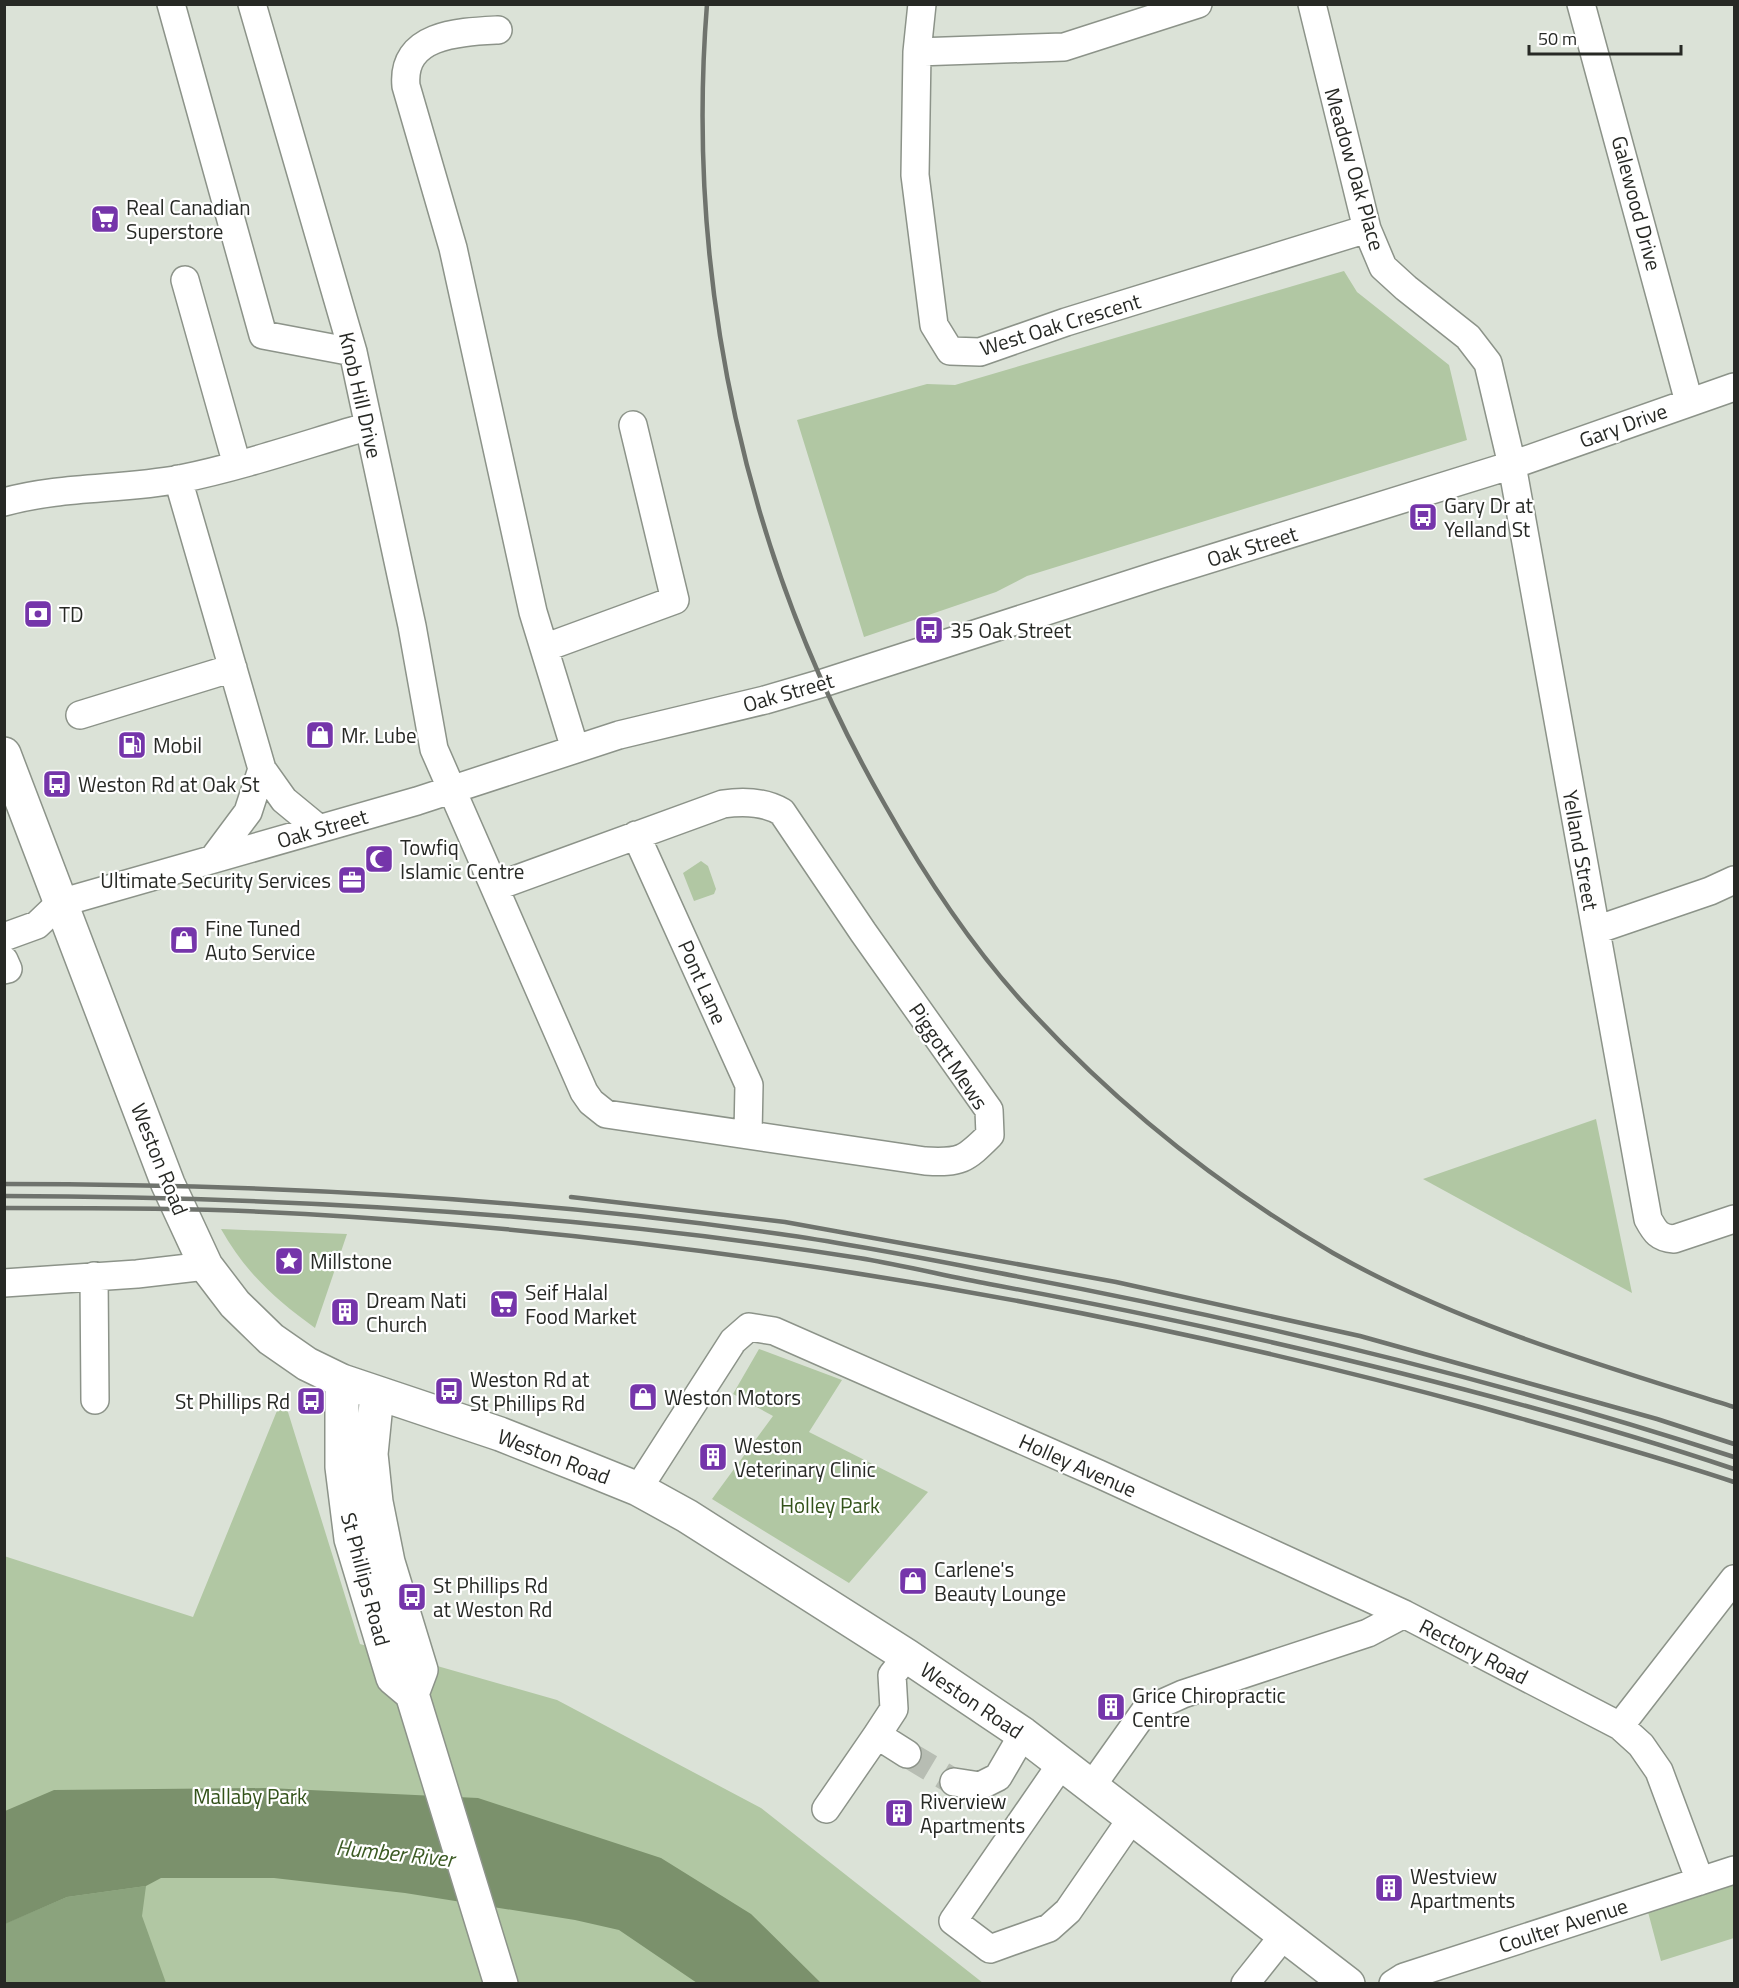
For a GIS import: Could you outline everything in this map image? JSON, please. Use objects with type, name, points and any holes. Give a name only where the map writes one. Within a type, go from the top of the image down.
[{"type":"main road","name":"Weston Road","points":[[4,754],[168,1184],[206,1266],[235,1304],[271,1340],[307,1364],[342,1381],[500,1434],[638,1489],[690,1518],[907,1656],[1023,1734],[1348,1983]]},
{"type":"main road","name":"St Phillips Road","points":[[342,1381],[342,1467],[351,1539],[393,1678],[416,1709],[497,1972]]},
{"type":"main road","name":"St Phillips Road","points":[[377,1394],[371,1454],[376,1502],[388,1562],[421,1670],[416,1709]]},
{"type":"street","points":[[171,4],[263,335],[353,352]]},
{"type":"street","name":"Knob Hill Drive","points":[[252,4],[353,352],[412,626],[434,749],[453,789]]},
{"type":"street","name":"West Oak Crescent","points":[[922,4],[917,52],[915,175],[934,325],[950,351],[980,352],[1066,322],[1367,229]]},
{"type":"street","points":[[917,52],[1064,47],[1198,4]]},
{"type":"street","name":"Meadow Oak Place","points":[[1312,4],[1367,229],[1383,267],[1468,337],[1488,363],[1512,465]]},
{"type":"street","name":"Galewood Drive","points":[[1581,4],[1689,402]]},
{"type":"street","points":[[498,30],[464,32],[440,38],[418,48],[404,70],[412,108],[453,248],[533,612],[576,749]]},
{"type":"street","points":[[185,280],[237,465]]},
{"type":"street","name":"Gary Drive","points":[[1512,465],[1734,387]]},
{"type":"street","points":[[544,648],[675,600],[633,425]]},
{"type":"street","points":[[4,502],[39,493],[178,479],[237,465],[369,426]]},
{"type":"street","name":"Oak Street","points":[[60,903],[453,789],[619,735],[823,684],[1158,575],[1512,465]]},
{"type":"street","name":"Yelland Street","points":[[1512,465],[1648,1219],[1656,1233],[1664,1238],[1674,1239],[1734,1219]]},
{"type":"street","points":[[178,479],[262,769],[284,800],[318,828]]},
{"type":"street","points":[[80,715],[233,668]]},
{"type":"street","points":[[213,859],[248,812],[262,769]]},
{"type":"street","name":"Piggott Mews","points":[[453,789],[495,887],[591,1102],[606,1114],[945,1162],[967,1158],[990,1135],[989,1110],[862,932],[782,812],[770,805],[730,803],[495,887]]},
{"type":"street","name":"Pont Lane","points":[[636,835],[749,1085],[748,1134]]},
{"type":"street","points":[[1596,930],[1710,891],[1734,880]]},
{"type":"street","points":[[4,937],[37,925],[60,903]]},
{"type":"street","points":[[4,960],[8,969],[4,970]]},
{"type":"street","points":[[4,1283],[137,1274],[206,1266]]},
{"type":"street","points":[[94,1276],[95,1400]]},
{"type":"street","name":"Holley Avenue","points":[[638,1489],[733,1341],[749,1327],[783,1335],[1099,1474],[1404,1614]]},
{"type":"street","points":[[1620,1726],[1734,1579]]},
{"type":"street","name":"Rectory Road","points":[[1091,1787],[1145,1711],[1183,1694],[1368,1633],[1404,1614],[1620,1726],[1641,1745],[1659,1771],[1700,1881]]},
{"type":"street","points":[[826,1809],[894,1709],[892,1675],[907,1656]]},
{"type":"street","points":[[878,1734],[907,1754]]},
{"type":"street","points":[[954,1782],[980,1786],[999,1777],[1023,1734]]},
{"type":"street","points":[[1062,1763],[953,1921],[990,1949],[1049,1928],[1068,1911],[1132,1818]]},
{"type":"street","name":"Coulter Avenue","points":[[1393,1983],[1404,1977],[1734,1870]]},
{"type":"street","points":[[1245,1983],[1284,1935]]},
{"type":"green space","points":[[1344,271],[1357,292],[1449,365],[1467,440],[1027,576],[996,592],[864,637],[797,420],[927,384],[955,385]]},
{"type":"green space","points":[[701,861],[708,866],[716,889],[714,894],[694,901],[683,873]]},
{"type":"green space","points":[[1596,1119],[1632,1293],[1423,1179]]},
{"type":"green space","points":[[221,1229],[347,1234],[315,1328],[262,1284],[240,1259]]},
{"type":"green space","name":"Holley Park","points":[[759,1349],[842,1380],[809,1432],[928,1492],[849,1583],[712,1499],[773,1416],[733,1394]]},
{"type":"green space","name":"Mallaby Park","points":[[283,1396],[360,1644],[557,1700],[761,1808],[983,1983],[5,1983],[4,1556],[193,1617]]},
{"type":"green space","points":[[1734,1883],[1734,1938],[1661,1961],[1648,1912]]},
{"type":"shaded area","points":[[146,1886],[142,1916],[166,1983],[5,1983],[4,1924],[67,1897]]},
{"type":"water","name":"Humber River","points":[[268,1788],[478,1798],[661,1858],[751,1914],[821,1983],[697,1983],[619,1930],[575,1920],[405,1893],[274,1878],[161,1878],[146,1886],[67,1897],[5,1924],[5,1811],[54,1790]]},
{"type":"tunnel","points":[[907,1754],[954,1782]]},
{"type":"railway","points":[[707,4],[703,108],[706,212],[717,316],[736,418],[762,519],[795,617],[837,713],[900,832],[950,911],[1007,985],[1097,1078],[1210,1172],[1291,1228],[1381,1278],[1479,1322],[1580,1358],[1734,1407]]},
{"type":"railway","points":[[4,1184],[199,1187],[393,1195],[684,1221],[810,1238],[1106,1294],[1287,1333],[1467,1378],[1646,1429],[1734,1457]]},
{"type":"railway","points":[[4,1196],[219,1200],[433,1211],[647,1229],[859,1258],[1080,1301],[1295,1347],[1548,1412],[1734,1469]]},
{"type":"railway","points":[[571,1197],[785,1222],[1116,1282],[1360,1336],[1657,1419],[1734,1444]]},
{"type":"railway","points":[[4,1208],[230,1211],[454,1225],[603,1239],[750,1257],[897,1280],[1044,1306],[1190,1336],[1335,1370],[1480,1407],[1639,1452],[1734,1482]]},
{"type":"place","name":"Real Canadian Superstore","points":[[105,219]]},
{"type":"place","name":"Gary Dr at Yelland St","points":[[1423,517]]},
{"type":"place","name":"TD","points":[[38,614]]},
{"type":"place","name":"35 Oak Street","points":[[929,630]]},
{"type":"place","name":"Mr. Lube","points":[[320,735]]},
{"type":"place","name":"Mobil","points":[[132,745]]},
{"type":"place","name":"Weston Rd at Oak St","points":[[57,784]]},
{"type":"place","name":"Towfiq Islamic Centre","points":[[379,859]]},
{"type":"place","name":"Ultimate Security Services","points":[[352,880]]},
{"type":"place","name":"Fine Tuned Auto Service","points":[[184,940]]},
{"type":"place","name":"Millstone","points":[[289,1261]]},
{"type":"place","name":"Seif Halal Food Market","points":[[504,1304]]},
{"type":"place","name":"Dream Nati Church","points":[[345,1312]]},
{"type":"place","name":"Weston Rd at St Phillips Rd","points":[[449,1391]]},
{"type":"place","name":"Weston Motors","points":[[643,1397]]},
{"type":"place","name":"St Phillips Rd","points":[[311,1401]]},
{"type":"place","name":"Weston Veterinary Clinic","points":[[713,1457]]},
{"type":"place","name":"Carlene's Beauty Lounge","points":[[913,1581]]},
{"type":"place","name":"St Phillips Rd at Weston Rd","points":[[412,1597]]},
{"type":"place","name":"Grice Chiropractic Centre","points":[[1111,1707]]},
{"type":"place","name":"Riverview Apartments","points":[[899,1813]]},
{"type":"place","name":"Westview Apartments","points":[[1389,1888]]}]
